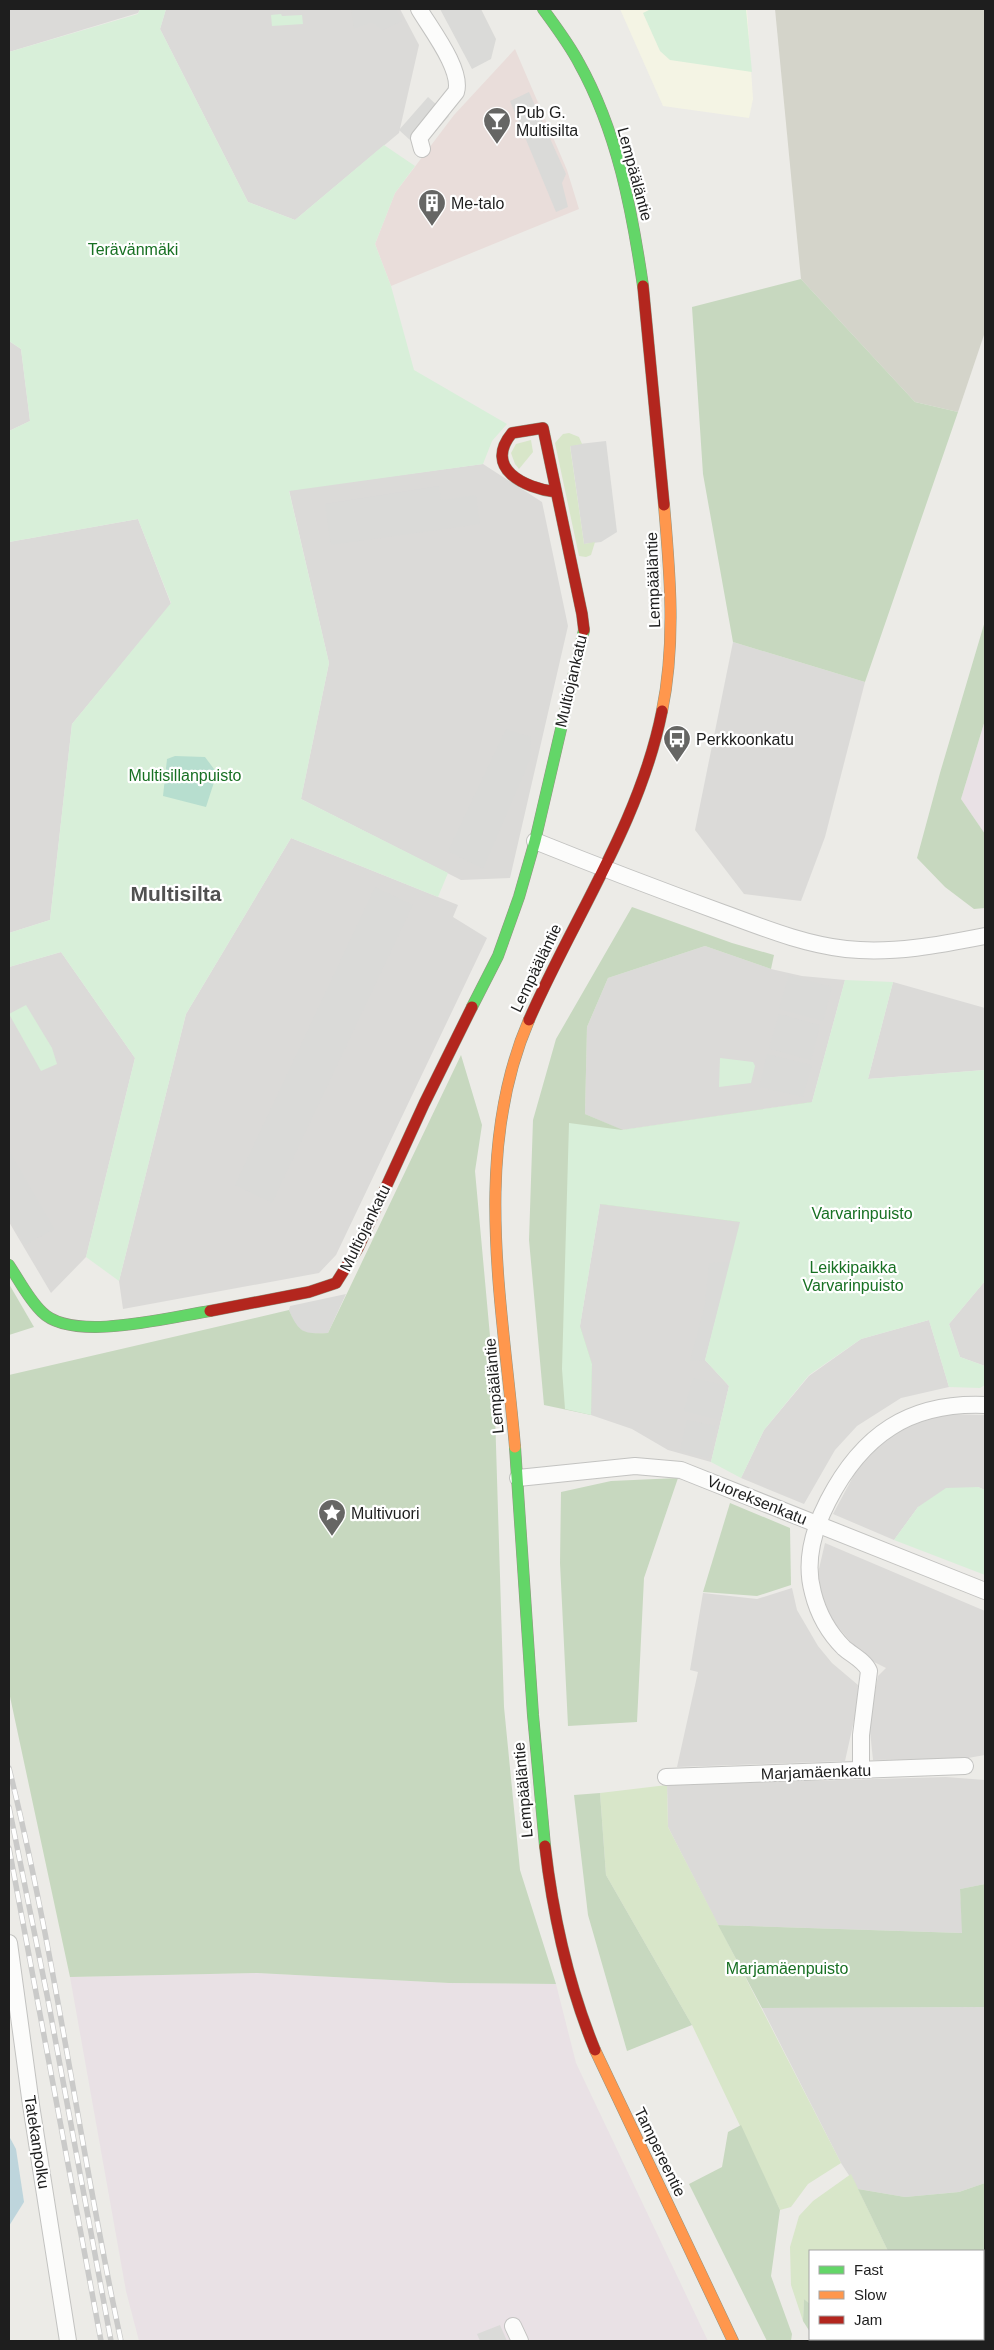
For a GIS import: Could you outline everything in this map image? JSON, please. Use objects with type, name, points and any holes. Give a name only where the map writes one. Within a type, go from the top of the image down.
[{"type":"main road","name":"Lempääläntie","points":[[543,9],[581,66],[595,97],[620,169],[634,228],[669,543],[672,623],[664,704],[645,775],[604,868],[533,1008],[508,1074],[501,1103],[496,1175],[498,1231],[518,1478],[534,1726],[545,1849],[553,1908],[568,1973]]},
{"type":"main road","name":"Multiojankatu","points":[[9,1265],[42,1313],[56,1322],[75,1326],[103,1328],[215,1310],[309,1292],[336,1283],[358,1248],[424,1104],[498,956],[519,897],[535,841],[584,629],[543,428],[512,433],[502,444],[500,454],[505,469],[531,488],[544,492],[556,492]]},
{"type":"main road","name":"Tampereentie","points":[[568,1973],[613,2093],[733,2341]]},
{"type":"street","points":[[419,9],[455,70],[458,85],[456,92],[419,138],[422,149]]},
{"type":"street","points":[[535,841],[800,941],[832,947],[869,950],[919,948],[984,939]]},
{"type":"street","points":[[861,1769],[861,1735],[869,1671],[865,1664],[843,1647],[817,1607],[809,1571],[811,1543],[817,1524],[838,1480],[861,1451],[876,1437],[906,1419],[934,1408],[985,1405]]},
{"type":"street","name":"Vuoreksenkatu","points":[[518,1478],[612,1467],[668,1468],[702,1477],[985,1591]]},
{"type":"street","name":"Marjamäenkatu","points":[[666,1777],[965,1766]]},
{"type":"street","name":"Tatekanpolku","points":[[9,1943],[31,2104],[68,2341]]},
{"type":"street","points":[[513,2326],[520,2341]]},
{"type":"shaded area","points":[[9,9],[140,9],[138,13],[9,52]]},
{"type":"shaded area","points":[[166,9],[400,9],[419,45],[399,133],[295,220],[248,202],[160,29]]},
{"type":"shaded area","points":[[351,9],[395,9],[402,21],[383,30],[372,22],[354,29]]},
{"type":"shaded area","points":[[440,9],[481,9],[496,39],[491,59],[472,69]]},
{"type":"shaded area","points":[[620,9],[747,9],[753,99],[749,118],[663,106]]},
{"type":"shaded area","points":[[775,9],[985,9],[985,332],[958,412],[915,402],[801,279]]},
{"type":"shaded area","points":[[515,49],[567,170],[579,209],[391,286],[375,244],[395,193],[454,115]]},
{"type":"shaded area","points":[[529,92],[566,174],[562,183],[568,207],[556,212],[510,101]]},
{"type":"shaded area","points":[[428,97],[449,116],[420,149],[399,130]]},
{"type":"shaded area","points":[[9,341],[21,349],[30,421],[9,431]]},
{"type":"shaded area","points":[[606,441],[617,532],[601,542],[584,544],[570,445]]},
{"type":"shaded area","points":[[483,464],[542,502],[568,626],[510,878],[461,880],[301,799],[329,663],[289,490]]},
{"type":"shaded area","points":[[439,486],[441,500],[476,495],[480,524],[331,545],[325,504]]},
{"type":"shaded area","points":[[138,519],[171,604],[72,724],[50,920],[9,933],[9,542]]},
{"type":"shaded area","points":[[733,642],[865,682],[825,837],[801,901],[744,894],[695,830]]},
{"type":"shaded area","points":[[985,720],[985,834],[961,799]]},
{"type":"shaded area","points":[[506,729],[531,737],[530,760],[483,869],[448,851]]},
{"type":"shaded area","points":[[291,838],[458,905],[453,917],[487,938],[336,1255],[319,1273],[123,1309],[119,1281],[186,1014]]},
{"type":"shaded area","points":[[375,887],[413,905],[272,1203],[235,1185]]},
{"type":"shaded area","points":[[705,946],[771,969],[802,976],[845,980],[812,1102],[622,1130],[585,1114],[587,1027],[608,978]]},
{"type":"shaded area","points":[[61,952],[135,1058],[86,1257],[51,1293],[9,1222],[9,967]]},
{"type":"shaded area","points":[[789,975],[832,987],[823,1021],[779,1009]]},
{"type":"shaded area","points":[[893,982],[985,1008],[985,1070],[868,1079]]},
{"type":"shaded area","points":[[779,1014],[820,1025],[811,1060],[769,1049]]},
{"type":"shaded area","points":[[767,1054],[812,1065],[803,1097],[759,1087]]},
{"type":"shaded area","points":[[9,1151],[54,1229],[25,1245],[9,1218]]},
{"type":"shaded area","points":[[600,1204],[741,1222],[705,1360],[729,1386],[711,1462],[668,1450],[632,1429],[591,1415],[592,1364],[580,1326]]},
{"type":"shaded area","points":[[730,1262],[705,1360],[690,1361],[705,1305],[709,1263]]},
{"type":"shaded area","points":[[985,1281],[985,1366],[960,1357],[949,1324]]},
{"type":"shaded area","points":[[346,1294],[328,1333],[308,1334],[296,1327],[289,1310],[290,1306]]},
{"type":"shaded area","points":[[929,1320],[949,1387],[901,1398],[857,1426],[835,1450],[804,1504],[741,1478],[764,1430],[809,1376],[861,1339]]},
{"type":"shaded area","points":[[693,1378],[728,1386],[720,1420],[684,1411]]},
{"type":"shaded area","points":[[946,1414],[985,1415],[985,1490],[978,1487],[918,1507],[894,1540],[833,1514],[861,1462],[876,1447],[900,1430],[920,1421]]},
{"type":"shaded area","points":[[687,1420],[716,1426],[709,1458],[680,1451]]},
{"type":"shaded area","points":[[825,1543],[985,1611],[985,1755],[962,1759],[873,1760],[870,1731],[871,1712],[878,1676],[886,1668],[874,1662],[853,1645],[834,1622],[823,1603],[818,1573]]},
{"type":"shaded area","points":[[792,1588],[797,1610],[818,1646],[832,1663],[858,1685],[857,1707],[845,1761],[677,1767],[698,1672],[690,1670],[703,1593],[757,1599]]},
{"type":"shaded area","points":[[946,1777],[985,1780],[985,1884],[960,1889],[963,1933],[718,1925],[668,1827],[667,1785]]},
{"type":"shaded area","points":[[257,1973],[449,1983],[556,1984],[576,2063],[708,2341],[139,2341],[126,2291],[70,1977]]},
{"type":"shaded area","points":[[985,2007],[985,2183],[959,2192],[905,2197],[858,2189],[841,2163],[762,2008]]},
{"type":"shaded area","points":[[500,2325],[507,2341],[480,2341],[477,2334]]},
{"type":"green space","name":"Multisillanpuisto","points":[[140,9],[166,9],[160,29],[248,202],[295,220],[384,145],[415,166],[395,193],[375,244],[391,286],[414,370],[507,424],[492,441],[483,464],[289,491],[329,663],[301,799],[448,873],[438,897],[291,838],[186,1014],[119,1281],[86,1257],[135,1058],[61,952],[9,967],[9,933],[50,920],[72,724],[171,603],[138,519],[9,542],[9,431],[30,421],[21,349],[9,341],[9,52],[138,14]]},
{"type":"green space","points":[[651,9],[746,9],[752,72],[670,60],[660,51],[643,13]]},
{"type":"green space","points":[[281,14],[282,16],[302,15],[303,24],[272,26],[271,15]]},
{"type":"green space","points":[[801,279],[915,402],[958,412],[865,682],[733,642],[703,474],[692,307]]},
{"type":"green space","points":[[569,433],[579,437],[582,444],[570,446],[584,544],[595,542],[591,555],[586,557],[579,556],[555,443],[563,434]]},
{"type":"green space","points":[[531,440],[533,452],[519,469],[511,453],[516,444]]},
{"type":"green space","points":[[985,621],[985,720],[961,799],[985,834],[985,908],[974,909],[945,887],[917,858]]},
{"type":"green space","points":[[175,756],[205,757],[217,773],[206,807],[163,796],[167,759]]},
{"type":"green space","points":[[632,907],[732,943],[774,955],[771,969],[705,946],[608,978],[587,1027],[585,1114],[623,1130],[812,1102],[740,1222],[600,1204],[566,1231],[580,1326],[592,1364],[591,1415],[544,1405],[529,1240],[533,1120],[556,1039]]},
{"type":"green space","name":"Varvarinpuisto","points":[[845,980],[893,982],[868,1079],[985,1070],[985,1281],[949,1324],[960,1357],[985,1366],[985,1385],[980,1388],[949,1387],[929,1320],[861,1339],[809,1375],[764,1430],[741,1478],[711,1462],[729,1386],[705,1360],[740,1222],[600,1204],[580,1326],[592,1364],[591,1415],[565,1409],[562,1369],[569,1123],[622,1130],[812,1102]]},
{"type":"green space","points":[[26,1005],[52,1048],[57,1064],[41,1071],[9,1014]]},
{"type":"green space","points":[[461,1055],[482,1125],[475,1171],[494,1380],[504,1707],[520,1870],[556,1984],[449,1983],[257,1973],[70,1977],[9,1692],[9,1375],[289,1310],[299,1328],[307,1332],[328,1333]]},
{"type":"green space","points":[[720,1058],[753,1062],[755,1066],[751,1083],[719,1087]]},
{"type":"green space","points":[[9,1284],[34,1327],[9,1335]]},
{"type":"green space","points":[[678,1478],[644,1578],[637,1722],[568,1726],[560,1563],[561,1492],[611,1481]]},
{"type":"green space","points":[[978,1487],[985,1490],[985,1575],[894,1540],[918,1507],[946,1488]]},
{"type":"green space","points":[[730,1503],[790,1528],[791,1585],[757,1596],[703,1592]]},
{"type":"green space","points":[[667,1785],[668,1827],[841,2163],[808,2184],[791,2207],[780,2210],[692,2025],[606,1875],[600,1793]]},
{"type":"green space","points":[[600,1793],[606,1875],[692,2025],[627,2051],[588,1915],[574,1795]]},
{"type":"green space","name":"Marjamäenpuisto","points":[[985,1884],[985,2007],[762,2008],[718,1925],[962,1933],[960,1889]]},
{"type":"green space","points":[[741,2125],[780,2210],[771,2276],[792,2334],[791,2341],[767,2341],[689,2184],[722,2167],[728,2132]]},
{"type":"green space","points":[[851,2174],[888,2250],[809,2250],[809,2303],[804,2299],[803,2321],[791,2285],[790,2247],[799,2216],[813,2201]]},
{"type":"green space","points":[[985,2183],[985,2341],[931,2341],[984,2340],[984,2250],[888,2250],[858,2189],[905,2197],[959,2192]]},
{"type":"green space","points":[[804,2299],[809,2303],[809,2330],[803,2321]]},
{"type":"green space","points":[[854,2340],[931,2341],[856,2341]]},
{"type":"water","points":[[9,2136],[16,2149],[24,2202],[9,2226]]},
{"type":"railway","points":[[9,1768],[41,1911],[106,2270],[121,2341]]},
{"type":"railway","points":[[9,1807],[48,2000],[111,2341]]},
{"type":"railway","points":[[9,1848],[101,2341]]},
{"type":"traffic: fast","points":[[543,9],[575,56],[592,89],[613,143],[628,200],[643,286]]},
{"type":"traffic: fast","points":[[472,1007],[498,956],[519,897],[535,841],[584,630]]},
{"type":"traffic: fast","points":[[9,1265],[28,1296],[42,1312],[56,1321],[75,1326],[123,1325],[210,1311]]},
{"type":"traffic: fast","points":[[515,1447],[533,1715],[545,1846]]},
{"type":"traffic: slow","points":[[662,711],[669,660],[670,634],[670,582],[664,505]]},
{"type":"traffic: slow","points":[[515,1447],[499,1285],[496,1177],[501,1123],[511,1071],[529,1020]]},
{"type":"traffic: slow","points":[[595,2050],[733,2341]]},
{"type":"traffic: jam","points":[[643,286],[664,505]]},
{"type":"traffic: jam","points":[[556,492],[544,490],[520,481],[505,466],[502,456],[504,445],[512,433],[543,428],[582,614],[584,630]]},
{"type":"traffic: jam","points":[[529,1020],[622,830],[652,752],[662,711]]},
{"type":"traffic: jam","points":[[210,1311],[309,1292],[336,1283],[358,1248],[424,1104],[472,1007]]},
{"type":"traffic: jam","points":[[545,1846],[552,1898],[569,1975],[595,2050]]},
{"type":"place","name":"Pub G. Multisilta","points":[[497,145]]},
{"type":"place","name":"Me-talo","points":[[432,227]]},
{"type":"place","name":"Perkkoonkatu","points":[[677,763]]},
{"type":"place","name":"Multivuori","points":[[332,1537]]},
{"type":"district","name":"Multisilta","points":[[176,893]]},
{"type":"park label","name":"Terävänmäki","points":[[133,249]]},
{"type":"park label","name":"Leikkipaikka Varvarinpuisto","points":[[853,1276]]}]
